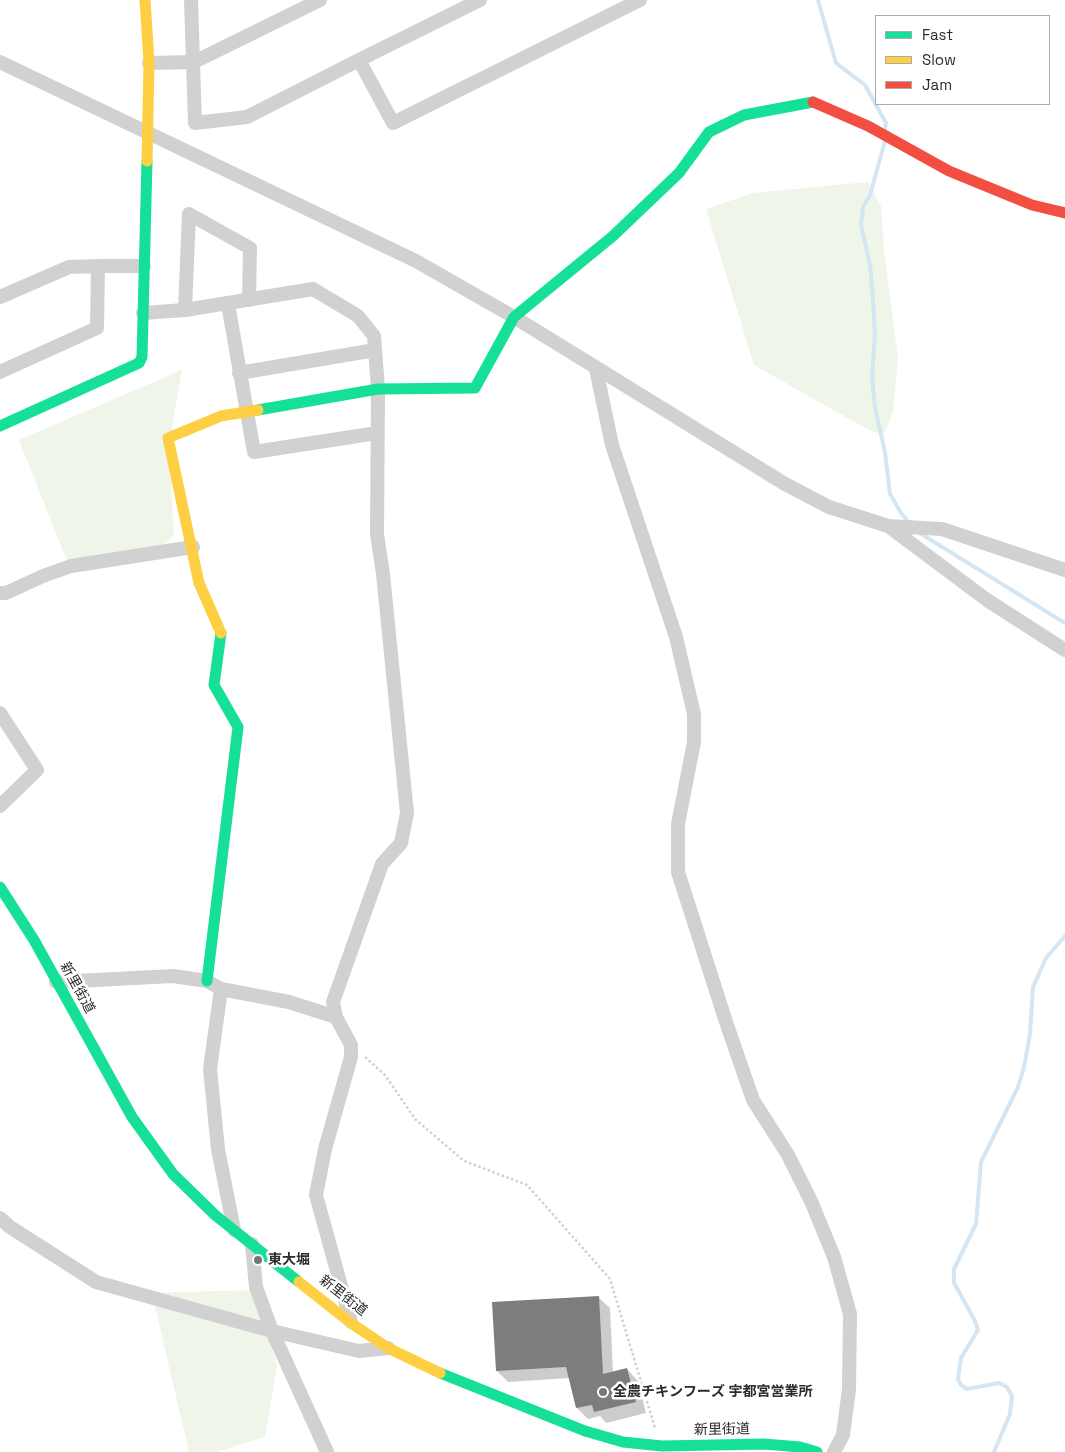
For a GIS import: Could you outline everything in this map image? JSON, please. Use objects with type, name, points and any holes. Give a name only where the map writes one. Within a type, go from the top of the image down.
[{"type":"street","points":[[0,426],[139,363],[142,356],[149,63],[145,0]]},
{"type":"street","points":[[191,0],[196,123],[247,117],[477,1]]},
{"type":"street","points":[[149,63],[194,62],[320,0]]},
{"type":"street","points":[[359,60],[394,123],[640,0]]},
{"type":"street","points":[[0,62],[416,261],[514,316],[596,369],[785,484],[829,507],[895,526],[942,529],[1065,570]]},
{"type":"street","points":[[207,981],[238,727],[214,685],[221,630],[198,583],[193,547],[168,438],[221,416],[378,390],[475,388],[514,316],[613,236],[678,173],[709,132],[744,115],[813,102],[877,131],[949,170],[1032,205],[1065,213]]},
{"type":"street","points":[[185,310],[189,214],[250,248],[249,300]]},
{"type":"street","points":[[0,297],[69,266],[144,266]]},
{"type":"street","points":[[0,372],[97,328],[98,266]]},
{"type":"street","points":[[143,313],[228,304],[313,289],[358,316],[374,336],[378,390],[377,534],[383,574],[407,813],[401,843],[382,864],[333,1002],[336,1017],[351,1045],[351,1057],[325,1148],[316,1195],[351,1323]]},
{"type":"street","points":[[228,304],[245,412],[254,452],[378,433]]},
{"type":"street","points":[[239,373],[375,350]]},
{"type":"street","points":[[596,369],[612,445],[676,637],[694,714],[694,742],[678,824],[678,872],[722,1013],[753,1100],[788,1155],[811,1201],[834,1257],[850,1314],[849,1389],[843,1435],[834,1452]]},
{"type":"street","points":[[895,526],[987,600],[1065,650]]},
{"type":"street","points":[[0,593],[6,593],[43,576],[71,566],[193,547]]},
{"type":"street","points":[[0,714],[37,770],[0,806]]},
{"type":"street","name":"新里街道","points":[[0,887],[34,940],[132,1118],[152,1149],[196,1197],[234,1230],[351,1323],[388,1348],[430,1369],[585,1431],[623,1442],[667,1448],[764,1444],[800,1447],[817,1452]]},
{"type":"street","points":[[56,982],[173,976],[207,981],[221,989],[289,1002],[336,1017]]},
{"type":"street","points":[[221,989],[210,1069],[218,1149],[234,1230]]},
{"type":"street","points":[[0,1218],[10,1227],[96,1282],[272,1331],[359,1351],[388,1348]]},
{"type":"street","points":[[252,1244],[256,1287],[272,1331],[327,1452]]},
{"type":"path","points":[[351,1045],[385,1075],[415,1120],[464,1160],[527,1185],[610,1279],[652,1422],[667,1448]]},
{"type":"shaded area","points":[[868,182],[881,206],[884,251],[898,358],[893,412],[884,434],[873,432],[754,365],[706,209],[753,193]]},
{"type":"shaded area","points":[[182,370],[169,445],[174,535],[149,558],[69,566],[19,440]]},
{"type":"shaded area","points":[[255,1290],[277,1366],[265,1437],[216,1452],[189,1452],[152,1293]]},
{"type":"building","points":[[599,1296],[603,1374],[627,1368],[636,1402],[594,1412],[592,1405],[576,1408],[566,1367],[496,1371],[492,1302]]},
{"type":"waterway","points":[[818,0],[836,63],[865,85],[875,103]]},
{"type":"waterway","points":[[876,105],[886,123],[885,129]]},
{"type":"waterway","points":[[885,141],[870,195],[863,207],[861,225],[870,265],[873,299],[875,335],[872,376],[875,408],[885,452],[890,494],[910,524]]},
{"type":"waterway","points":[[918,532],[1065,623]]},
{"type":"waterway","points":[[994,1452],[1010,1414],[1012,1396],[1007,1387],[999,1383],[967,1389],[961,1385],[958,1379],[961,1358],[978,1330],[954,1283],[954,1269],[976,1224],[981,1162],[1018,1087],[1024,1067],[1030,1034],[1033,987],[1046,958],[1065,936]]},
{"type":"traffic: fast","points":[[258,410],[378,389],[475,388],[514,317],[613,236],[679,173],[709,132],[744,115],[813,102]]},
{"type":"traffic: fast","points":[[0,426],[139,363],[142,357],[147,161]]},
{"type":"traffic: fast","points":[[207,981],[238,727],[214,685],[221,633]]},
{"type":"traffic: fast","points":[[0,887],[34,940],[132,1117],[173,1174],[215,1215],[299,1282]]},
{"type":"traffic: fast","points":[[440,1373],[585,1431],[623,1442],[662,1446],[764,1444],[800,1447],[817,1452]]},
{"type":"traffic: slow","points":[[145,0],[149,63],[147,161]]},
{"type":"traffic: slow","points":[[221,633],[199,583],[168,438],[221,416],[258,410]]},
{"type":"traffic: slow","points":[[299,1282],[351,1323],[388,1348],[440,1373]]},
{"type":"traffic: jam","points":[[813,102],[868,126],[949,171],[1032,205],[1065,213]]},
{"type":"place","name":"東大堀","points":[[258,1260]]},
{"type":"place","name":"全農チキンフーズ 宇都宮営業所","points":[[603,1392]]}]
